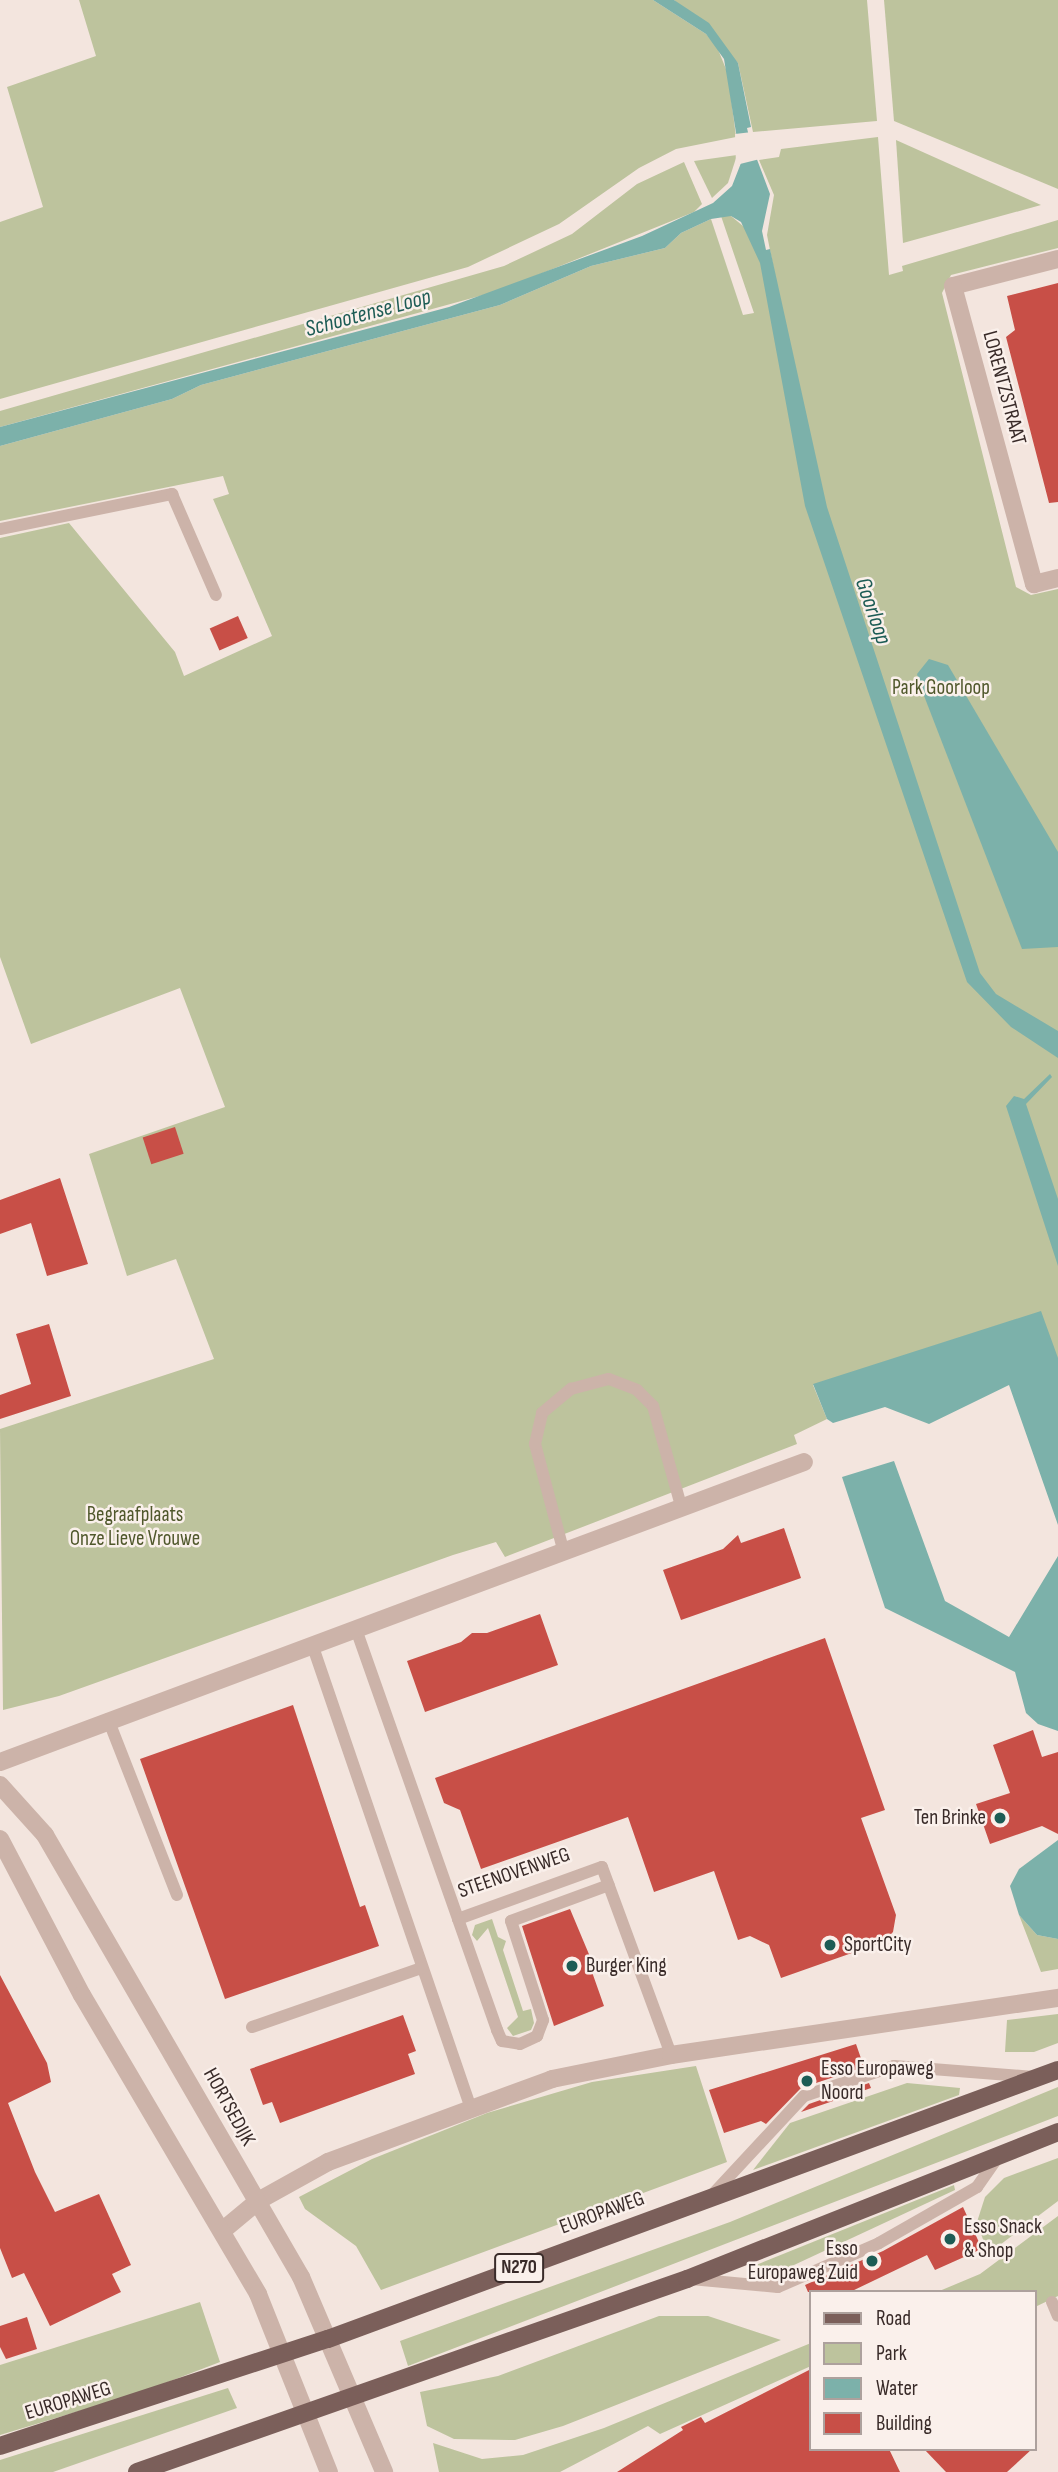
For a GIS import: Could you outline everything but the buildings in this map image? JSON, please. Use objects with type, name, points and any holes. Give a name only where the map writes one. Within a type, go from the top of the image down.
[{"type":"main road","name":"EUROPAWEG","points":[[0,2446],[328,2339],[1058,2070]]},
{"type":"main road","points":[[137,2472],[687,2278],[1058,2132]]},
{"type":"street","name":"LORENTZSTRAAT","points":[[1058,259],[953,286],[1034,583],[1058,578]]},
{"type":"street","points":[[0,1762],[108,1719],[357,1632],[804,1462]]},
{"type":"street","name":"HORTSEDIJK","points":[[0,1785],[44,1835],[301,2277],[384,2472]]},
{"type":"street","points":[[0,1839],[82,1995],[258,2294],[284,2352],[329,2472]]},
{"type":"street","points":[[222,2231],[258,2201],[328,2162],[470,2106],[552,2079],[671,2055],[1058,1998]]},
{"type":"lane","points":[[0,528],[172,494],[216,595]]},
{"type":"lane","points":[[564,1553],[535,1444],[542,1413],[571,1389],[610,1379],[637,1390],[653,1406],[682,1509]]},
{"type":"lane","name":"STEENOVENWEG","points":[[357,1632],[458,1919],[602,1867],[609,1885]]},
{"type":"lane","points":[[313,1647],[470,2106]]},
{"type":"lane","points":[[108,1719],[177,1895]]},
{"type":"lane","points":[[458,1919],[502,2041],[520,2044],[537,2036],[543,2020],[511,1921],[609,1885],[671,2055]]},
{"type":"lane","points":[[252,2027],[421,1968]]},
{"type":"lane","points":[[710,2197],[804,2096],[894,2066],[1038,2077]]},
{"type":"lane","points":[[687,2278],[778,2287],[879,2243],[978,2187],[999,2154]]},
{"type":"lane","points":[[1052,2302],[1058,2316]]},
{"type":"green space","points":[[79,0],[653,0],[706,34],[717,47],[728,74],[736,137],[676,149],[639,168],[559,224],[468,267],[0,399],[0,222],[43,207],[7,87],[96,56]]},
{"type":"green space","points":[[674,0],[867,0],[877,121],[753,132],[738,63]]},
{"type":"green space","points":[[884,0],[1058,0],[1058,189],[894,121]]},
{"type":"green space","points":[[878,137],[889,275],[903,271],[902,266],[1058,220],[1058,248],[951,275],[942,293],[1016,587],[1031,595],[1058,589],[1058,1459],[1018,1319],[813,1385],[827,1419],[794,1435],[797,1444],[505,1557],[496,1542],[453,1555],[59,1696],[3,1710],[0,1429],[214,1359],[176,1259],[127,1276],[89,1154],[225,1107],[180,988],[31,1044],[0,957],[0,538],[69,523],[175,652],[184,676],[272,636],[213,499],[229,494],[223,476],[0,521],[0,446],[172,399],[201,385],[500,305],[591,266],[665,248],[681,233],[711,219],[743,315],[754,313],[721,216],[731,216],[749,231],[781,305],[767,235],[774,195],[759,160],[779,157],[781,149]]},
{"type":"green space","points":[[896,140],[1041,205],[903,243]]},
{"type":"green space","points":[[737,155],[728,183],[712,198],[694,161]]},
{"type":"green space","points":[[684,162],[702,204],[694,212],[498,291],[0,427],[0,411],[504,266],[572,234],[637,184]]},
{"type":"green space","points":[[1019,1915],[1037,1935],[1058,1939],[1058,1969],[1041,1972]]},
{"type":"green space","points":[[492,1919],[498,1937],[506,1941],[503,1950],[523,2011],[531,2009],[534,2023],[531,2030],[513,2036],[507,2028],[518,2017],[488,1928],[477,1941],[472,1935],[475,1925]]},
{"type":"green space","points":[[1058,2014],[1058,2043],[1034,2052],[1005,2052],[1007,2020]]},
{"type":"green space","points":[[696,2066],[727,2162],[381,2290],[356,2246],[305,2209],[299,2197],[372,2159],[487,2113],[592,2082]]},
{"type":"green space","points":[[907,2083],[960,2088],[959,2095],[753,2170],[790,2123]]},
{"type":"green space","points":[[1058,2087],[1058,2116],[408,2366],[400,2341],[730,2222]]},
{"type":"green space","points":[[1058,2158],[1058,2201],[988,2254],[977,2222],[985,2197],[1004,2178]]},
{"type":"green space","points":[[954,2185],[955,2190],[779,2272],[759,2273],[756,2265]]},
{"type":"green space","points":[[1058,2216],[1058,2296],[1037,2306],[1037,2290],[942,2290],[980,2274]]},
{"type":"green space","points":[[200,2302],[220,2362],[142,2392],[0,2435],[0,2365]]},
{"type":"green space","points":[[659,2316],[708,2316],[781,2340],[563,2426],[515,2440],[454,2439],[427,2426],[420,2392],[498,2376]]},
{"type":"green space","points":[[810,2343],[810,2366],[660,2434],[648,2426],[560,2472],[439,2472],[433,2443],[482,2459],[523,2455],[604,2428]]},
{"type":"green space","points":[[228,2388],[237,2408],[53,2472],[0,2472],[0,2460]]},
{"type":"water","points":[[653,0],[674,0],[709,23],[738,63],[751,127],[747,128],[750,141],[770,194],[762,231],[766,250],[770,249],[827,507],[980,973],[996,994],[1058,1031],[1058,1058],[1011,1027],[967,982],[805,506],[760,263],[741,222],[731,216],[711,219],[681,233],[665,248],[591,266],[500,305],[201,385],[172,399],[0,446],[0,427],[449,307],[642,236],[713,203],[732,186],[741,163],[724,59],[706,34]]},
{"type":"water","points":[[929,659],[948,665],[1058,852],[1058,947],[1022,949],[921,688],[917,674]]},
{"type":"water","points":[[1050,1074],[1052,1077],[1026,1104],[1058,1199],[1058,1266],[1006,1106],[1014,1096],[1024,1099]]},
{"type":"water","points":[[1041,1311],[1058,1358],[1058,1525],[1009,1385],[929,1424],[885,1407],[833,1423],[827,1419],[813,1384]]},
{"type":"water","points":[[894,1461],[945,1601],[1009,1637],[1058,1556],[1058,1731],[1038,1724],[1026,1713],[1015,1672],[885,1608],[842,1477]]},
{"type":"water","points":[[1058,1840],[1058,1939],[1037,1935],[1019,1915],[1010,1886],[1019,1869]]},
{"type":"pier","points":[[752,132],[760,159],[736,165],[735,134]]},
{"type":"place","name":"Ten Brinke","points":[[1000,1818]]},
{"type":"place","name":"SportCity","points":[[830,1945]]},
{"type":"place","name":"Burger King","points":[[572,1966]]},
{"type":"place","name":"Esso Europaweg Noord","points":[[807,2081]]},
{"type":"place","name":"Esso Snack & Shop","points":[[950,2239]]},
{"type":"place","name":"Esso Europaweg Zuid","points":[[872,2261]]},
{"type":"water label","name":"Schootense Loop","points":[[368,313]]},
{"type":"water label","name":"Goorloop","points":[[873,611]]},
{"type":"park label","name":"Park Goorloop","points":[[941,688]]},
{"type":"park label","name":"Begraafplaats Onze Lieve Vrouwe","points":[[135,1527]]}]
